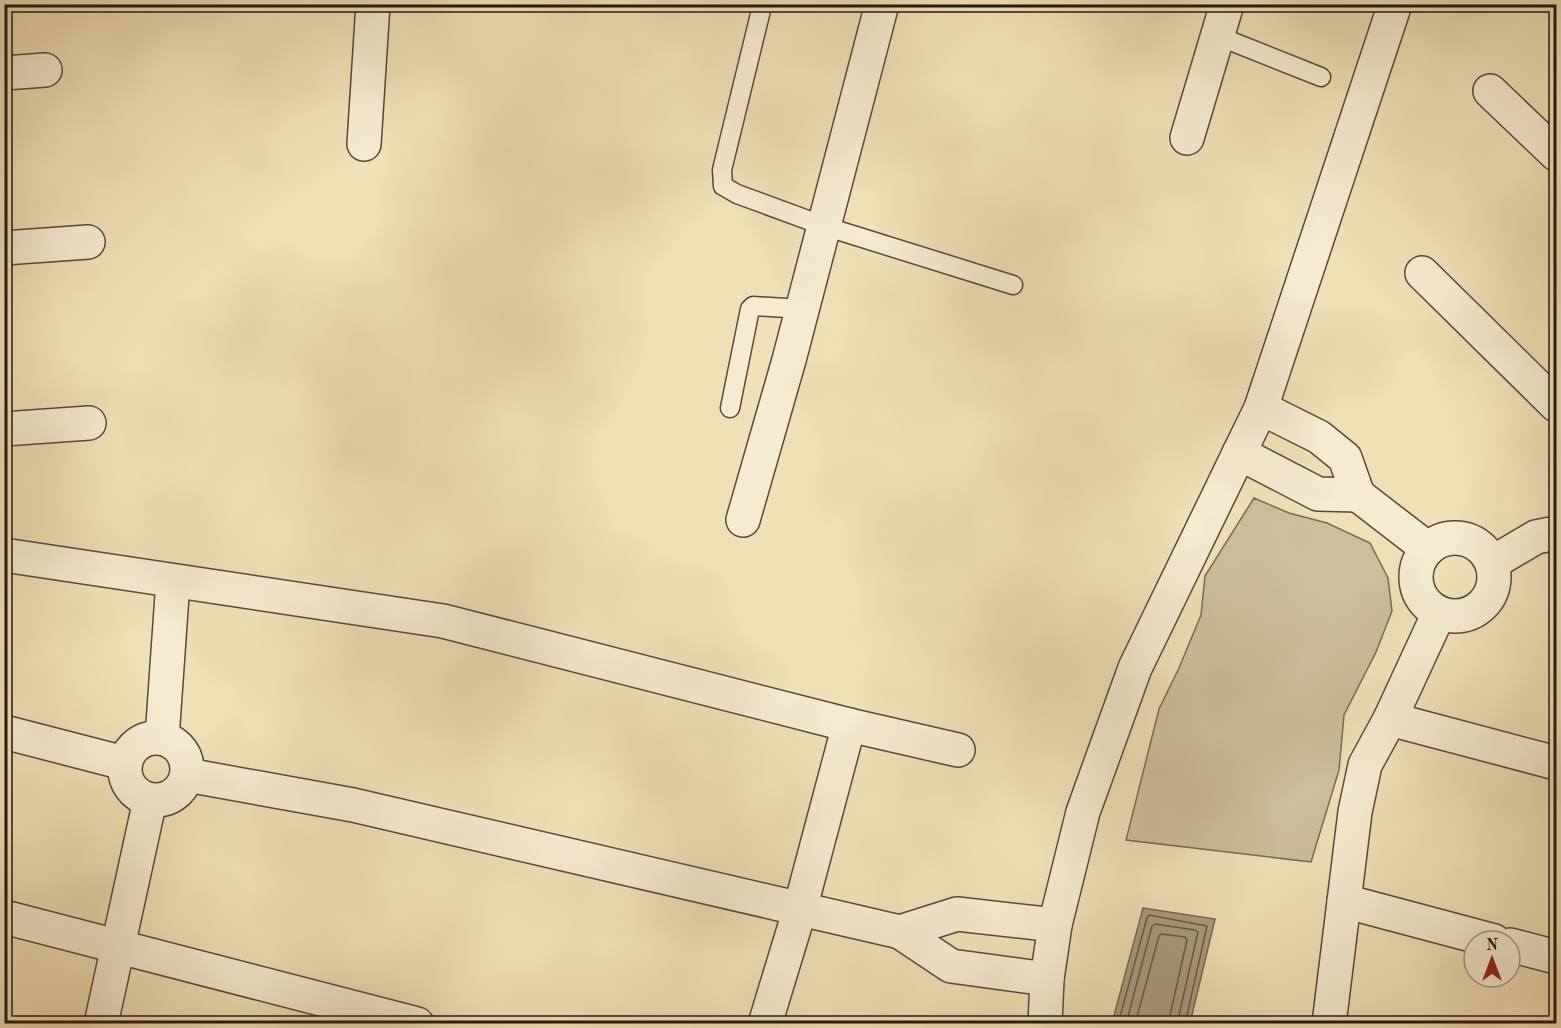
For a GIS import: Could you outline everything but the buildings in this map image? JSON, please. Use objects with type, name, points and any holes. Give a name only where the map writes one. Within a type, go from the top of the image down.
[{"type":"street","points":[[364,144],[373,4]]},
{"type":"street","points":[[743,520],[802,309],[882,4]]},
{"type":"street","points":[[1187,138],[1227,4]]},
{"type":"street","points":[[1045,1023],[1047,979],[1055,925],[1083,812],[1135,668],[1261,408],[1395,4]]},
{"type":"street","points":[[4,73],[45,70]]},
{"type":"street","points":[[1490,91],[1557,154]]},
{"type":"street","points":[[4,249],[88,242]]},
{"type":"street","points":[[1422,273],[1557,405]]},
{"type":"street","points":[[1261,408],[1319,437],[1345,458],[1358,495],[1428,549]]},
{"type":"street","points":[[4,429],[89,423]]},
{"type":"street","points":[[1239,453],[1318,494],[1358,495]]},
{"type":"street","points":[[1492,563],[1536,537],[1557,533]]},
{"type":"street","points":[[1456,538],[1471,541],[1484,550],[1492,563],[1495,578],[1492,593],[1483,605],[1470,614],[1454,616],[1439,613],[1427,604],[1419,591],[1416,576],[1419,562],[1428,549],[1441,541],[1456,538]]},
{"type":"street","points":[[4,555],[443,621],[849,725],[958,750]]},
{"type":"street","points":[[162,738],[173,581]]},
{"type":"street","points":[[1329,1023],[1355,812],[1365,765],[1390,719],[1439,613]]},
{"type":"street","points":[[1390,719],[1557,763]]},
{"type":"street","points":[[765,1023],[800,909],[849,725]]},
{"type":"street","points":[[4,732],[124,764]]},
{"type":"street","points":[[149,738],[162,738],[173,743],[182,751],[187,762],[187,775],[183,786],[174,795],[163,800],[150,800],[139,796],[130,787],[125,776],[124,764],[129,752],[138,743],[149,738]]},
{"type":"street","points":[[187,775],[353,805],[900,932],[951,966],[1047,979]]},
{"type":"street","points":[[101,1023],[150,800]]},
{"type":"street","points":[[1344,901],[1462,932]]},
{"type":"street","points":[[900,932],[957,914],[1055,925]]},
{"type":"street","points":[[4,917],[417,1023]]},
{"type":"street","points":[[1522,948],[1557,957]]},
{"type":"lane","points":[[762,6],[722,170],[723,186],[737,194],[824,226],[1013,285]]},
{"type":"lane","points":[[1218,36],[1321,77]]},
{"type":"lane","points":[[730,408],[750,309],[753,306],[802,309]]},
{"type":"shaded area","points":[[1254,498],[1289,513],[1327,523],[1370,543],[1388,578],[1392,611],[1376,652],[1344,715],[1339,770],[1311,862],[1126,840],[1159,709],[1201,615],[1205,576]]},
{"type":"water","points":[[1143,908],[1215,919],[1190,1023],[1112,1023]]}]
